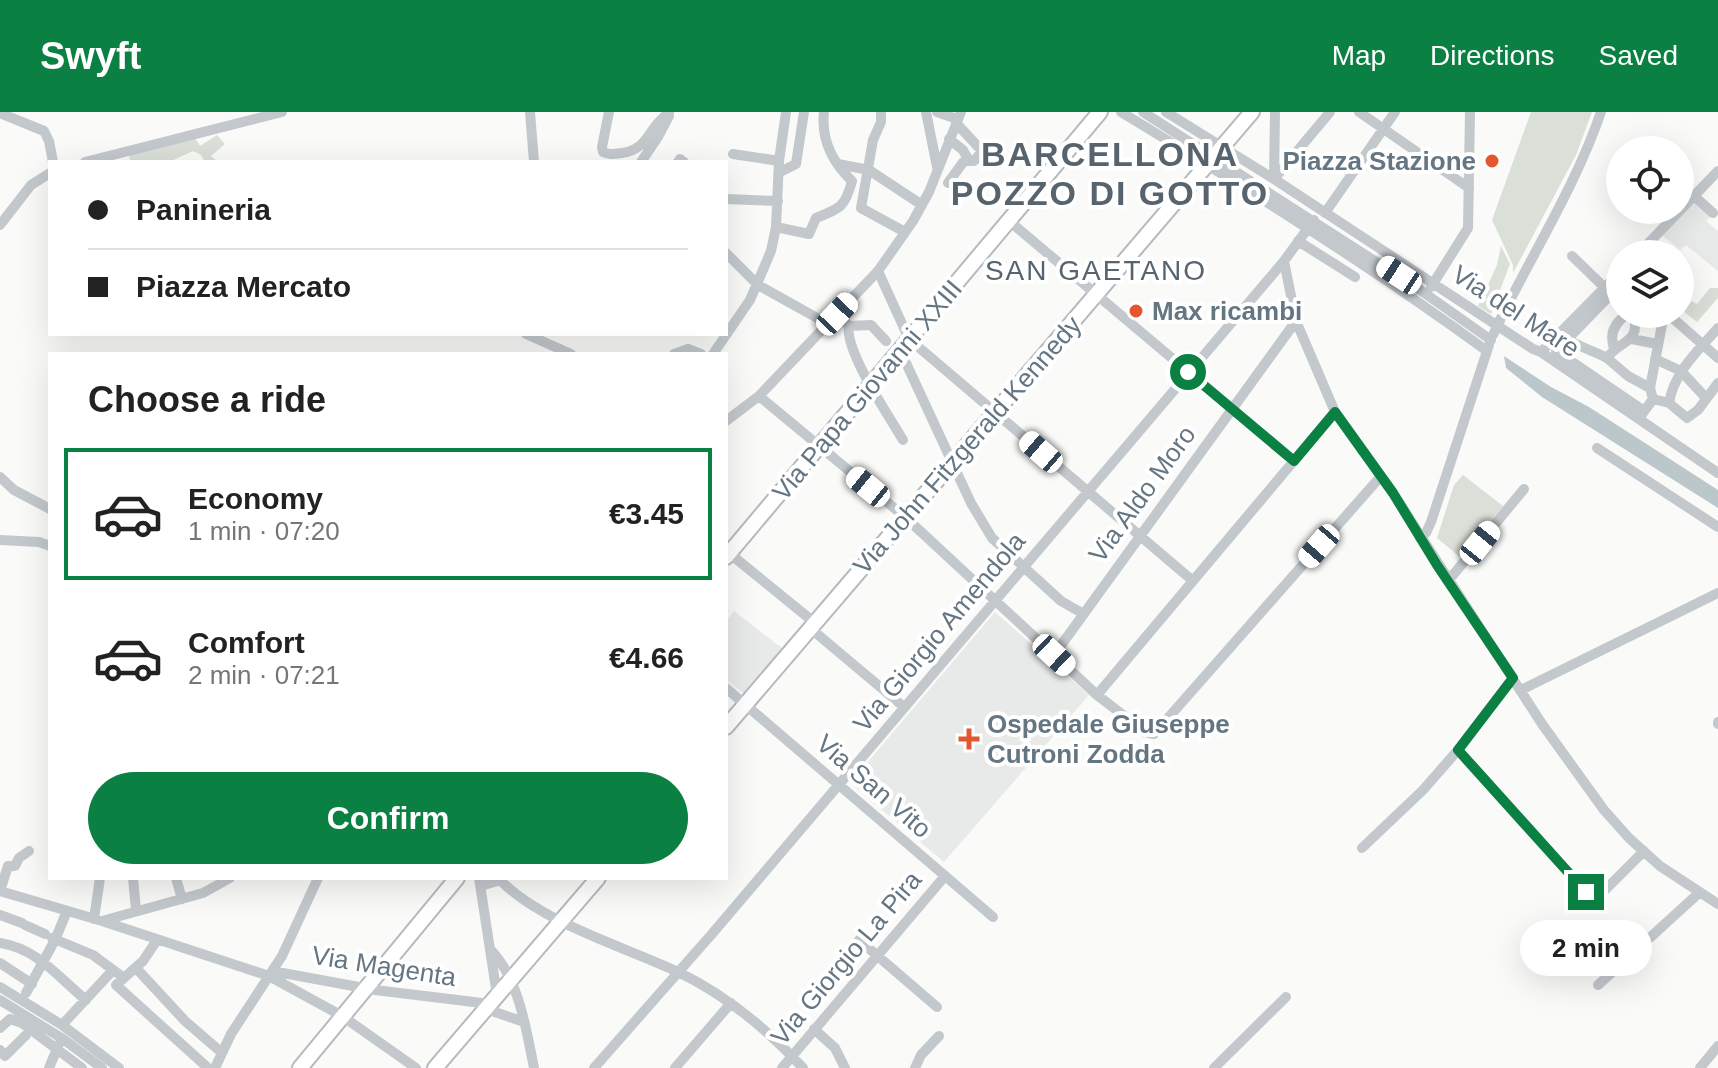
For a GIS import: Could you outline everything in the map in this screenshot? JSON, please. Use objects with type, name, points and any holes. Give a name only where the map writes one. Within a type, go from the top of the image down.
[{"type":"main road","name":"Via Papa Giovanni XXIII","points":[[728,555],[1100,112]]},
{"type":"main road","name":"Via John Fitzgerald Kennedy","points":[[728,725],[1252,112]]},
{"type":"main road","points":[[300,1068],[455,880]]},
{"type":"main road","points":[[435,1068],[596,880]]},
{"type":"street","points":[[93,160],[282,112]]},
{"type":"street","points":[[530,112],[534,160]]},
{"type":"street","points":[[609,112],[602,147],[603,152],[612,155],[639,148],[669,112]]},
{"type":"street","points":[[642,160],[658,137],[669,112]]},
{"type":"street","points":[[728,334],[758,285],[771,251],[786,112]]},
{"type":"street","points":[[733,154],[779,166],[796,164],[804,112]]},
{"type":"street","points":[[824,112],[824,139],[838,164],[852,181],[867,185]]},
{"type":"street","points":[[881,112],[861,208],[905,232]]},
{"type":"street","points":[[926,112],[938,169]]},
{"type":"street","points":[[937,112],[958,118],[982,151],[974,161],[964,161],[948,183]]},
{"type":"street","points":[[1121,112],[1215,156]]},
{"type":"street","points":[[1143,112],[1215,156],[1310,224],[1419,295],[1492,337]]},
{"type":"street","name":"Via del Mare","points":[[1166,112],[1215,156],[1274,179],[1434,285],[1641,415],[1718,473]]},
{"type":"street","points":[[1274,179],[1275,112]]},
{"type":"street","points":[[1274,179],[1330,112]]},
{"type":"street","points":[[1359,112],[1469,188]]},
{"type":"street","points":[[1325,213],[1395,112]]},
{"type":"street","points":[[1419,295],[1434,285],[1467,232],[1470,112]]},
{"type":"street","points":[[1420,538],[1431,522],[1492,337],[1582,164],[1601,112]]},
{"type":"street","points":[[0,113],[44,131],[53,160]]},
{"type":"street","points":[[728,419],[759,396],[878,271],[922,205],[958,118]]},
{"type":"street","points":[[949,139],[963,150],[969,161]]},
{"type":"street","points":[[838,164],[869,170],[922,205]]},
{"type":"street","points":[[1713,213],[1694,196],[1718,171]]},
{"type":"street","points":[[0,225],[31,185],[48,174]]},
{"type":"street","points":[[776,227],[809,234],[816,218],[847,201],[852,181]]},
{"type":"street","points":[[728,199],[778,201]]},
{"type":"street","points":[[1008,220],[1294,461]]},
{"type":"street","name":"Via Giorgio Amendola","points":[[594,1068],[1284,261],[1310,224]]},
{"type":"street","points":[[1652,240],[1667,224]]},
{"type":"street","points":[[1298,241],[1355,277]]},
{"type":"street","points":[[728,255],[758,285],[828,324]]},
{"type":"street","points":[[1541,352],[1604,287],[1572,256]]},
{"type":"street","points":[[1284,261],[1296,321],[1335,412],[1381,476],[1542,724],[1604,810],[1644,851],[1660,866],[1718,904]]},
{"type":"street","points":[[878,271],[905,345],[971,503],[992,538],[1061,601],[1082,613]]},
{"type":"street","points":[[1419,295],[1487,351]]},
{"type":"street","points":[[1606,300],[1556,351],[1641,415],[1652,393],[1662,328]]},
{"type":"street","points":[[837,314],[849,326],[850,345],[903,440]]},
{"type":"street","name":"Via Aldo Moro","points":[[1054,655],[1296,321]]},
{"type":"street","points":[[849,326],[871,325],[886,341]]},
{"type":"street","points":[[1614,328],[1611,353],[1628,376],[1687,418],[1698,410],[1718,383]]},
{"type":"street","points":[[1568,339],[1585,351],[1611,353],[1632,339],[1635,328]]},
{"type":"street","points":[[1683,328],[1718,358]]},
{"type":"street","points":[[1669,403],[1671,389],[1681,371],[1718,328]]},
{"type":"street","points":[[530,336],[566,352]]},
{"type":"street","points":[[1632,339],[1657,344]]},
{"type":"street","points":[[905,345],[995,412],[1193,581]]},
{"type":"street","points":[[1655,359],[1681,371],[1706,398]]},
{"type":"street","points":[[759,396],[905,517],[1097,695],[1145,732],[1154,734],[1381,476]]},
{"type":"street","points":[[1097,695],[1335,412]]},
{"type":"street","points":[[1597,448],[1718,527]]},
{"type":"street","points":[[0,477],[14,490],[48,508]]},
{"type":"street","points":[[1448,581],[1524,489]]},
{"type":"street","points":[[0,540],[48,545]]},
{"type":"street","points":[[728,555],[904,707]]},
{"type":"street","points":[[1521,690],[1718,593]]},
{"type":"street","points":[[1362,848],[1423,790],[1513,678]]},
{"type":"street","name":"Via San Vito","points":[[728,690],[993,917]]},
{"type":"street","points":[[1458,750],[1594,901],[1644,851]]},
{"type":"street","points":[[29,851],[19,858],[15,866],[8,866],[0,891],[271,974],[342,1016],[416,1068]]},
{"type":"street","name":"Via Giorgio La Pira","points":[[782,1068],[945,876]]},
{"type":"street","points":[[98,920],[100,880]]},
{"type":"street","points":[[124,930],[122,919],[131,912],[133,880]]},
{"type":"street","points":[[177,880],[182,899]]},
{"type":"street","points":[[98,920],[208,891],[227,880]]},
{"type":"street","points":[[215,1068],[221,1052],[271,974],[317,880]]},
{"type":"street","points":[[497,995],[480,882],[500,880],[517,895],[561,921],[678,972],[731,1003],[756,1021],[803,1068]]},
{"type":"street","points":[[1598,985],[1700,892]]},
{"type":"street","points":[[0,963],[29,988],[44,961],[51,937],[67,911]]},
{"type":"street","points":[[0,915],[93,955],[124,978]]},
{"type":"street","points":[[157,940],[136,968],[116,985],[208,1068]]},
{"type":"street","points":[[859,940],[937,1007]]},
{"type":"street","points":[[0,943],[21,947],[44,961],[86,1000]]},
{"type":"street","points":[[490,949],[503,962],[511,979],[534,1068]]},
{"type":"street","points":[[136,968],[185,1021],[221,1052]]},
{"type":"street","points":[[62,1025],[113,970]]},
{"type":"street","name":"Via Magenta","points":[[271,974],[482,1003],[524,1022]]},
{"type":"street","points":[[0,987],[62,1025],[119,1068]]},
{"type":"street","points":[[1214,1068],[1286,997]]},
{"type":"street","points":[[0,1000],[60,1044],[82,1068]]},
{"type":"street","points":[[675,1068],[731,1003]]},
{"type":"street","points":[[0,1028],[10,1019],[22,1023],[102,1068]]},
{"type":"street","points":[[814,1029],[835,1048],[845,1068]]},
{"type":"street","points":[[0,1050],[5,1056],[26,1035]]},
{"type":"street","points":[[915,1068],[921,1055],[939,1036]]},
{"type":"street","points":[[49,1068],[60,1044]]},
{"type":"street","points":[[1700,1068],[1718,1046]]},
{"type":"shaded area","points":[[1531,112],[1592,112],[1576,155],[1513,273],[1513,265],[1492,220]]},
{"type":"shaded area","points":[[217,135],[225,144],[211,156],[216,160],[204,160],[193,151],[173,160],[130,160],[129,155],[195,138],[200,146]]},
{"type":"shaded area","points":[[1696,201],[1711,216],[1706,221],[1718,231],[1718,271],[1694,252],[1694,240],[1668,240],[1662,235],[1673,224],[1694,224]]},
{"type":"shaded area","points":[[1501,246],[1510,264],[1491,314],[1478,306],[1497,265]]},
{"type":"shaded area","points":[[1710,288],[1718,288],[1718,298],[1697,322],[1694,320],[1694,302],[1697,304]]},
{"type":"shaded area","points":[[1504,356],[1718,490],[1718,508],[1542,397],[1506,368]]},
{"type":"shaded area","points":[[1463,475],[1503,506],[1461,558],[1437,538],[1454,485]]},
{"type":"shaded area","points":[[734,611],[783,649],[744,694],[728,682],[728,618]]},
{"type":"shaded area","name":"Ospedale Giuseppe Cutroni Zodda","points":[[995,612],[1089,695],[944,862],[850,783]]},
{"type":"place","name":"Piazza Stazione","points":[[1492,161]]},
{"type":"place","name":"Max ricambi","points":[[1136,311]]},
{"type":"place","name":"Ospedale Giuseppe Cutroni Zodda","points":[[969,739]]},
{"type":"district","name":"BARCELLONA POZZO DI GOTTO","points":[[1110,174]]},
{"type":"district","name":"SAN GAETANO","points":[[1096,270]]},
{"type":"route","points":[[1188,372],[1294,461],[1335,412],[1393,493],[1513,678],[1458,750],[1586,892]]}]
